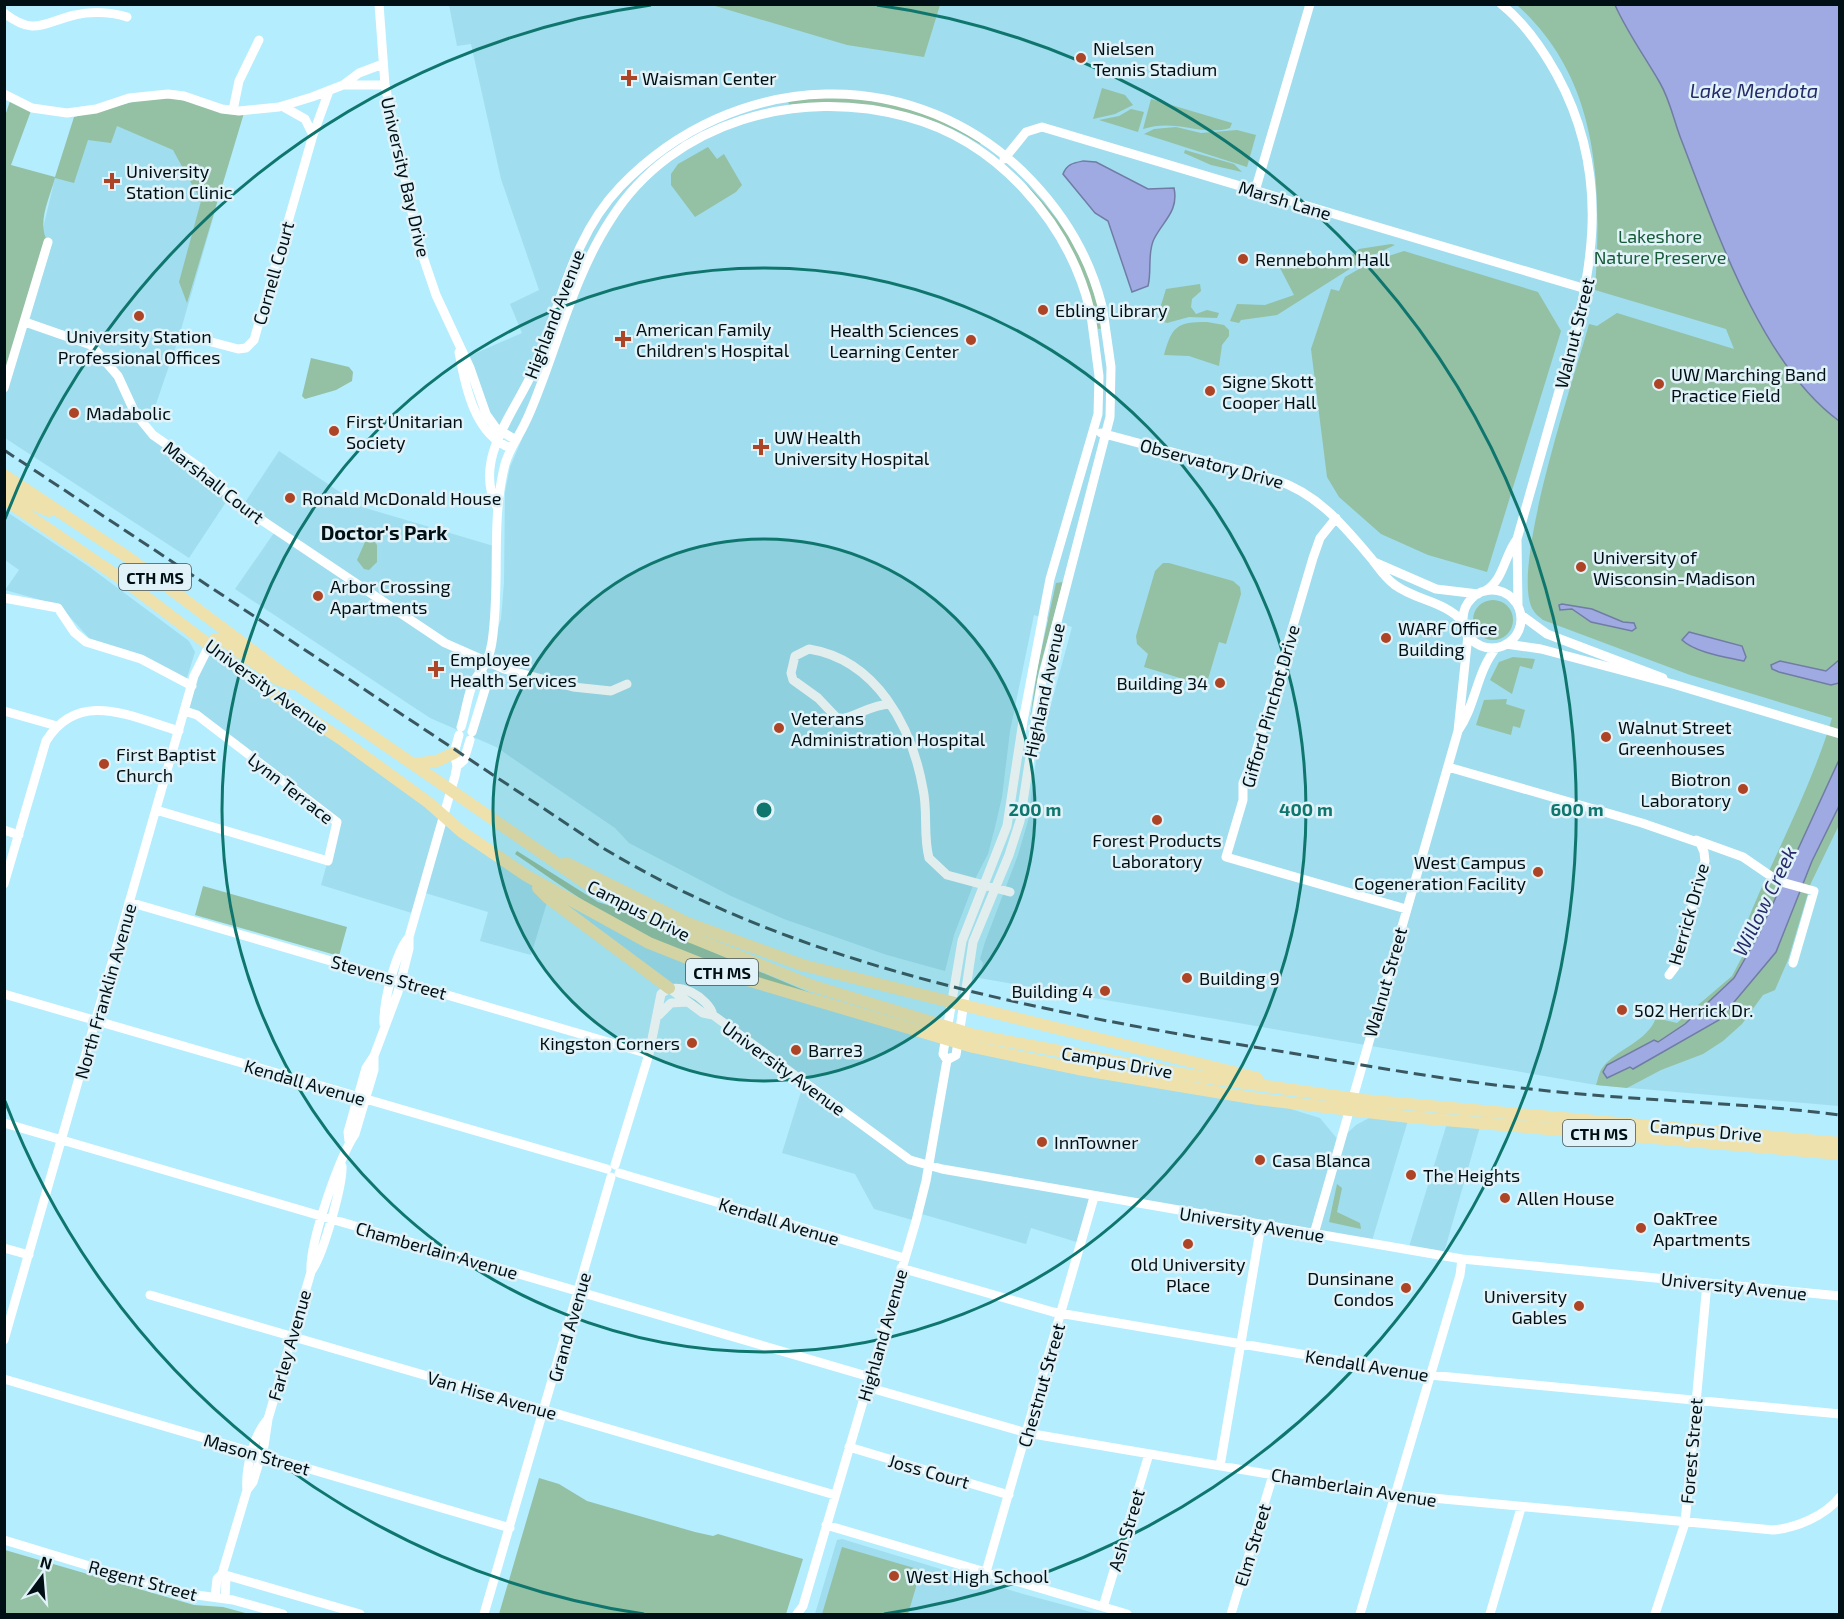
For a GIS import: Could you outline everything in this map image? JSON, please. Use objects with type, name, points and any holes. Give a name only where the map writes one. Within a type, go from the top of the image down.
[{"type":"main road","name":"University Avenue","points":[[4,475],[162,583],[300,687],[450,790]]},
{"type":"main road","points":[[4,485],[32,504],[68,517]]},
{"type":"main road","name":"University Avenue","points":[[4,499],[104,565],[272,693],[341,739],[462,832],[527,876]]},
{"type":"main road","points":[[104,565],[128,575],[156,594],[165,591],[162,583]]},
{"type":"main road","points":[[210,644],[215,639],[222,639],[277,679],[300,687]]},
{"type":"main road","points":[[415,764],[437,761],[454,753]]},
{"type":"main road","name":"Campus Drive","points":[[450,790],[600,892],[714,947],[931,1030]]},
{"type":"main road","points":[[542,854],[590,874],[687,923],[802,965],[1313,1093]]},
{"type":"main road","points":[[527,876],[548,898],[669,988]]},
{"type":"main road","name":"Campus Drive","points":[[527,876],[630,934],[707,967],[1078,1069],[1361,1106],[1839,1154]]},
{"type":"main road","name":"Campus Drive","points":[[974,1041],[1313,1093],[1338,1103]]},
{"type":"main road","name":"Campus Drive","points":[[1361,1106],[1839,1143]]},
{"type":"street","name":"University Bay Drive","points":[[378,4],[385,85],[420,245],[436,295],[470,368],[486,414],[491,423],[514,444]]},
{"type":"street","points":[[1255,190],[1310,4]]},
{"type":"street","name":"Walnut Street","points":[[1501,4],[1527,30],[1544,53],[1569,98],[1583,135],[1594,201],[1591,258],[1586,289],[1517,539],[1520,611]]},
{"type":"street","points":[[4,13],[30,27],[54,23],[75,15],[116,14],[127,17]]},
{"type":"street","points":[[232,110],[239,81],[259,40]]},
{"type":"street","points":[[4,94],[32,108],[75,113],[129,98],[168,94],[232,110],[282,106],[329,91],[359,73],[383,64]]},
{"type":"street","points":[[342,85],[385,85]]},
{"type":"street","name":"Cornell Court","points":[[185,334],[238,349],[246,348],[254,340],[313,135],[329,91]]},
{"type":"street","name":"Highland Avenue","points":[[496,441],[535,367],[571,266],[600,211],[640,168],[698,126],[732,110],[779,98],[827,93],[856,95],[903,103],[945,118],[1006,156],[1050,200],[1064,220],[1089,266],[1102,308],[1111,367],[1110,417],[1042,680],[1030,743],[1020,821],[973,942],[958,1004]]},
{"type":"street","points":[[282,106],[305,119],[313,135]]},
{"type":"street","name":"Highland Avenue","points":[[514,444],[535,401],[584,267],[612,218],[648,176],[681,150],[744,117],[772,111],[824,106],[858,107],[932,124],[970,145],[1000,165],[1034,201],[1060,237],[1077,271],[1091,313],[1100,395],[1098,414],[1050,579],[1024,710],[1007,826],[962,941],[956,1055],[947,1060],[928,1166],[902,1268],[803,1610],[797,1614]]},
{"type":"street","name":"Marsh Lane","points":[[1000,165],[1026,132],[1042,127],[1586,289]]},
{"type":"street","points":[[4,388],[48,242]]},
{"type":"street","name":"Marshall Court","points":[[25,322],[91,345],[118,376],[135,413],[147,430],[199,467],[243,507],[445,642],[504,669],[588,690],[611,691],[627,684]]},
{"type":"street","name":"University Bay Drive","points":[[458,344],[461,365],[480,421],[496,441],[514,444]]},
{"type":"street","name":"Observatory Drive","points":[[1093,430],[1291,484],[1313,497],[1336,518],[1374,561],[1382,574],[1396,586],[1448,608],[1463,622]]},
{"type":"street","points":[[496,441],[490,471],[492,497],[497,507]]},
{"type":"street","points":[[443,816],[457,766],[454,753],[460,731],[475,679],[483,674],[492,641],[497,507],[505,466],[514,444]]},
{"type":"street","name":"Gifford Pinchot Drive","points":[[1336,518],[1320,538],[1255,755],[1243,783],[1243,800],[1226,857],[1406,909]]},
{"type":"street","name":"Walnut Street","points":[[1482,592],[1492,587],[1500,575],[1510,548],[1517,539]]},
{"type":"street","name":"Observatory Drive","points":[[1374,561],[1428,587],[1482,592]]},
{"type":"street","points":[[1520,611],[1518,632],[1506,644],[1496,648],[1476,643],[1468,635],[1463,622],[1464,611],[1470,601],[1482,592],[1504,593],[1520,611],[1547,634],[1673,684]]},
{"type":"street","points":[[6,598],[58,608],[74,632],[86,642],[141,659],[192,686]]},
{"type":"street","name":"Walnut Street","points":[[1314,1234],[1458,731],[1468,635]]},
{"type":"street","name":"North Franklin Avenue","points":[[4,1340],[192,686],[199,663],[210,644]]},
{"type":"street","points":[[1506,644],[1541,649],[1673,684],[1839,734]]},
{"type":"street","name":"Walnut Street","points":[[1458,731],[1467,718],[1484,664],[1496,648]]},
{"type":"street","points":[[891,704],[873,705],[844,719],[838,719],[818,698],[793,680],[791,673],[795,656],[809,650],[842,660],[878,686],[891,704],[906,733],[923,788],[929,858],[947,875],[1010,892]]},
{"type":"street","points":[[457,766],[464,760],[488,683],[483,674]]},
{"type":"street","points":[[4,884],[46,741],[57,726],[74,713],[98,709],[179,731]]},
{"type":"street","points":[[4,711],[57,726]]},
{"type":"street","name":"Lynn Terrace","points":[[156,810],[328,861],[337,822],[197,715],[185,711]]},
{"type":"street","points":[[1448,767],[1743,857],[1781,882],[1809,890],[1793,963]]},
{"type":"street","name":"Farley Avenue","points":[[220,1598],[217,1579],[222,1574],[247,1490],[253,1482],[257,1454],[268,1431],[268,1419],[310,1272],[319,1257],[327,1217],[341,1182],[342,1164],[349,1141],[355,1134],[362,1099],[374,1070],[374,1056],[384,1024],[390,1016],[397,979],[409,949],[409,937],[443,816]]},
{"type":"street","points":[[4,830],[19,835]]},
{"type":"street","name":"Herrick Drive","points":[[1669,975],[1675,967],[1705,861],[1700,845]]},
{"type":"street","name":"Stevens Street","points":[[129,902],[649,1054]]},
{"type":"street","points":[[669,988],[688,991],[710,1006],[713,1015],[703,1013],[669,988]]},
{"type":"street","name":"Grand Avenue","points":[[484,1614],[649,1054],[659,1015],[661,994],[669,988]]},
{"type":"street","name":"Kendall Avenue","points":[[4,994],[904,1258]]},
{"type":"street","points":[[659,1015],[671,1003],[689,1003]]},
{"type":"street","name":"University Avenue","points":[[713,1015],[910,1160],[928,1166],[1094,1197],[1462,1259],[1839,1296]]},
{"type":"street","name":"Chamberlain Avenue","points":[[4,1123],[870,1377]]},
{"type":"street","name":"Chestnut Street","points":[[986,1572],[1094,1197]]},
{"type":"street","points":[[1220,1466],[1261,1225]]},
{"type":"street","points":[[4,1248],[29,1255]]},
{"type":"street","points":[[1360,1614],[1460,1275],[1462,1259]]},
{"type":"street","name":"Kendall Avenue","points":[[902,1268],[1061,1314],[1430,1375],[1839,1414]]},
{"type":"street","name":"Forest Street","points":[[1655,1614],[1684,1523],[1707,1283]]},
{"type":"street","points":[[1839,1290],[1839,1296]]},
{"type":"street","name":"Van Hise Avenue","points":[[150,1295],[835,1495]]},
{"type":"street","name":"Mason Street","points":[[4,1379],[510,1528]]},
{"type":"street","name":"Chamberlain Avenue","points":[[867,1387],[1027,1433],[1396,1496],[1749,1529],[1788,1528],[1817,1516],[1838,1501]]},
{"type":"street","name":"Joss Court","points":[[849,1447],[1009,1495]]},
{"type":"street","name":"Ash Street","points":[[1103,1607],[1149,1454]]},
{"type":"street","name":"Elm Street","points":[[1231,1614],[1273,1475]]},
{"type":"street","points":[[1502,1614],[1491,1613],[1521,1508]]},
{"type":"street","points":[[826,1525],[1127,1614]]},
{"type":"street","name":"Regent Street","points":[[4,1540],[175,1592],[220,1598],[283,1614]]},
{"type":"street","points":[[222,1574],[360,1614]]},
{"type":"shaded area","name":"University of Wisconsin-Madison","points":[[449,5],[1615,5],[1743,291],[1782,358],[1808,391],[1839,421],[1839,1106],[1596,1085],[979,978],[983,963],[980,959],[985,942],[1018,855],[1028,821],[1036,760],[1072,627],[1034,615],[1010,731],[1002,797],[995,827],[988,854],[977,875],[954,935],[945,971],[887,955],[784,919],[731,896],[629,843],[615,828],[496,747],[471,736],[487,683],[479,675],[460,731],[430,718],[235,589],[276,530],[242,507],[279,451],[362,507],[497,547],[493,643],[501,619],[504,583],[505,492],[510,467],[522,439],[494,422],[469,356],[522,333],[510,304],[539,290],[501,179],[471,44],[457,46]]},
{"type":"shaded area","points":[[117,125],[192,150],[216,208],[178,340],[147,430],[230,496],[189,558],[5,438],[5,388],[55,178],[88,140]]},
{"type":"shaded area","points":[[4,510],[88,566],[189,641],[195,652],[186,681],[91,640],[59,605],[5,590],[19,570],[5,560]]},
{"type":"shaded area","points":[[210,644],[462,832],[649,943],[930,1036],[1258,1099],[1320,1118],[1339,1141],[1356,1125],[1369,1118],[1409,1117],[1371,1244],[1094,1197],[1083,1244],[1031,1228],[1026,1244],[918,1213],[916,1221],[874,1209],[855,1174],[782,1153],[804,1082],[548,899],[531,955],[480,941],[488,912],[422,892],[415,914],[321,885],[338,824],[185,711]]},
{"type":"shaded area","points":[[1448,1120],[1481,1123],[1443,1256],[1408,1250]]},
{"type":"shaded area","name":"West High School","points":[[842,1539],[1023,1594],[1098,1614],[815,1614],[837,1540]]},
{"type":"green space","points":[[940,4],[924,57],[847,45],[712,5]]},
{"type":"green space","name":"Lakeshore Nature Preserve","points":[[1517,5],[1615,5],[1669,103],[1725,252],[1764,330],[1786,365],[1811,396],[1839,421],[1839,825],[1811,883],[1788,960],[1775,990],[1763,995],[1742,1024],[1723,1041],[1703,1054],[1661,1070],[1627,1088],[1596,1085],[1603,1067],[1609,1060],[1646,1033],[1656,1018],[1677,1023],[1732,976],[1753,936],[1743,932],[1813,773],[1832,718],[1690,675],[1543,620],[1531,606],[1528,583],[1530,550],[1537,511],[1559,425],[1589,324],[1597,326],[1617,313],[1734,349],[1726,329],[1595,290],[1597,212],[1590,136],[1580,100],[1565,66],[1544,34]]},
{"type":"green space","points":[[1102,88],[1125,95],[1133,105],[1115,114],[1093,119]]},
{"type":"green space","points":[[166,97],[244,113],[187,303],[179,282],[201,201],[173,150],[117,126],[111,143],[88,140],[74,183],[55,178],[47,202],[43,227],[48,242],[5,388],[4,119],[11,98],[32,108],[11,165],[55,177],[74,117],[144,99]]},
{"type":"green space","points":[[826,97],[882,101],[934,117],[981,142],[980,144],[958,132],[912,114],[864,105],[814,103],[789,105],[788,100]]},
{"type":"green space","points":[[1151,99],[1232,123],[1230,128],[1219,130],[1167,125],[1143,129]]},
{"type":"green space","points":[[1131,109],[1144,112],[1138,132],[1099,120],[1119,116]]},
{"type":"green space","points":[[1176,127],[1201,133],[1237,130],[1256,135],[1247,167],[1144,134],[1154,129]]},
{"type":"green space","points":[[708,147],[717,159],[724,154],[742,185],[736,192],[695,217],[671,185],[671,174],[678,164]]},
{"type":"green space","points":[[1185,150],[1234,164],[1242,172],[1211,165],[1184,153]]},
{"type":"green space","points":[[1026,184],[1054,216],[1076,250],[1092,286],[1103,328],[1098,329],[1089,291]]},
{"type":"green space","points":[[1395,245],[1367,258],[1277,315],[1241,320],[1239,323],[1230,321],[1237,304],[1265,305],[1294,295],[1279,266],[1343,263],[1359,249]]},
{"type":"green space","points":[[1404,251],[1538,292],[1561,331],[1487,572],[1428,555],[1381,534],[1339,497],[1327,477],[1311,349],[1331,289],[1339,291],[1345,277],[1373,261]]},
{"type":"green space","points":[[1200,284],[1201,291],[1192,299],[1191,307],[1196,314],[1207,310],[1219,313],[1217,318],[1189,317],[1167,323],[1161,321],[1158,315],[1166,289]]},
{"type":"green space","points":[[1207,322],[1224,325],[1229,330],[1229,336],[1222,345],[1219,366],[1189,356],[1164,355],[1170,338],[1177,328],[1189,323]]},
{"type":"green space","points":[[311,358],[349,367],[353,372],[352,381],[336,390],[305,399],[302,396]]},
{"type":"green space","points":[[372,539],[377,545],[377,562],[369,570],[364,569],[357,560],[365,542]]},
{"type":"green space","points":[[1163,563],[1233,581],[1240,587],[1241,594],[1226,644],[1219,642],[1206,686],[1144,667],[1148,654],[1137,644],[1136,636],[1155,571]]},
{"type":"green space","points":[[1063,582],[1039,671],[1029,725],[1038,665],[1056,583]]},
{"type":"green space","points":[[1493,600],[1507,606],[1513,620],[1507,634],[1493,640],[1479,634],[1473,620],[1479,606]]},
{"type":"green space","points":[[1513,657],[1535,659],[1532,669],[1520,666],[1512,694],[1490,680],[1499,662]]},
{"type":"green space","points":[[1507,699],[1506,704],[1525,710],[1520,728],[1513,726],[1511,735],[1476,725],[1484,700]]},
{"type":"green space","points":[[517,851],[598,902],[623,910],[701,947],[825,999],[722,966],[647,936],[582,899],[515,854]]},
{"type":"green space","points":[[203,886],[347,927],[339,956],[195,915]]},
{"type":"green space","points":[[1337,1184],[1342,1188],[1337,1212],[1360,1223],[1361,1229],[1329,1222]]},
{"type":"green space","points":[[539,1478],[559,1484],[587,1501],[695,1532],[713,1536],[718,1534],[803,1559],[786,1614],[499,1614]]},
{"type":"green space","points":[[842,1547],[921,1570],[908,1614],[822,1614]]},
{"type":"green space","points":[[5,1550],[194,1605],[223,1607],[249,1614],[5,1614]]},
{"type":"water","name":"Lake Mendota","points":[[1615,5],[1839,5],[1839,421],[1811,396],[1786,365],[1764,330],[1725,252],[1669,103]]},
{"type":"water","points":[[1083,161],[1096,162],[1148,189],[1174,188],[1172,209],[1152,244],[1148,286],[1132,292],[1108,221],[1095,213],[1063,174],[1071,164]]},
{"type":"water","points":[[1559,605],[1592,609],[1623,622],[1634,623],[1636,628],[1632,631],[1591,622],[1572,609],[1560,610]]},
{"type":"water","points":[[1689,632],[1742,646],[1746,657],[1744,661],[1695,648],[1682,640]]},
{"type":"water","points":[[1839,660],[1839,683],[1831,685],[1779,672],[1772,669],[1771,665],[1780,661],[1826,671]]},
{"type":"water","points":[[1839,760],[1839,806],[1812,861],[1776,952],[1719,1020],[1633,1069],[1630,1067],[1607,1078],[1603,1072],[1607,1065],[1654,1040],[1658,1042],[1685,1024],[1734,978],[1759,934]]},
{"type":"railway","points":[[4,450],[603,848],[677,888],[753,923],[832,952],[913,976],[1077,1015],[1391,1070],[1540,1090],[1840,1115]]},
{"type":"place","name":"Nielsen Tennis Stadium","points":[[1081,58]]},
{"type":"place","name":"Waisman Center","points":[[629,78]]},
{"type":"place","name":"University Station Clinic","points":[[112,181]]},
{"type":"place","name":"Rennebohm Hall","points":[[1243,259]]},
{"type":"place","name":"Ebling Library","points":[[1043,310]]},
{"type":"place","name":"University Station Professional Offices","points":[[139,316]]},
{"type":"place","name":"American Family Children's Hospital","points":[[623,339]]},
{"type":"place","name":"Health Sciences Learning Center","points":[[971,340]]},
{"type":"place","name":"UW Marching Band Practice Field","points":[[1659,384]]},
{"type":"place","name":"Signe Skott Cooper Hall","points":[[1210,391]]},
{"type":"place","name":"Madabolic","points":[[74,413]]},
{"type":"place","name":"First Unitarian Society","points":[[334,431]]},
{"type":"place","name":"UW Health University Hospital","points":[[761,447]]},
{"type":"place","name":"Ronald McDonald House","points":[[290,498]]},
{"type":"place","name":"University of Wisconsin-Madison","points":[[1581,567]]},
{"type":"place","name":"Arbor Crossing Apartments","points":[[318,596]]},
{"type":"place","name":"WARF Office Building","points":[[1386,638]]},
{"type":"place","name":"Employee Health Services","points":[[436,669]]},
{"type":"place","name":"Building 34","points":[[1220,683]]},
{"type":"place","name":"Veterans Administration Hospital","points":[[779,728]]},
{"type":"place","name":"Walnut Street Greenhouses","points":[[1606,737]]},
{"type":"place","name":"First Baptist Church","points":[[104,764]]},
{"type":"place","name":"Biotron Laboratory","points":[[1743,789]]},
{"type":"place","name":"Forest Products Laboratory","points":[[1157,820]]},
{"type":"place","name":"West Campus Cogeneration Facility","points":[[1538,872]]},
{"type":"place","name":"Building 9","points":[[1187,978]]},
{"type":"place","name":"Building 4","points":[[1105,991]]},
{"type":"place","name":"502 Herrick Dr.","points":[[1622,1010]]},
{"type":"place","name":"Kingston Corners","points":[[692,1043]]},
{"type":"place","name":"Barre3","points":[[796,1050]]},
{"type":"place","name":"InnTowner","points":[[1042,1142]]},
{"type":"place","name":"Casa Blanca","points":[[1260,1160]]},
{"type":"place","name":"The Heights","points":[[1411,1175]]},
{"type":"place","name":"Allen House","points":[[1505,1198]]},
{"type":"place","name":"OakTree Apartments","points":[[1641,1228]]},
{"type":"place","name":"Old University Place","points":[[1188,1244]]},
{"type":"place","name":"Dunsinane Condos","points":[[1406,1288]]},
{"type":"place","name":"University Gables","points":[[1579,1306]]},
{"type":"place","name":"West High School","points":[[894,1576]]},
{"type":"district","name":"Doctor's Park","points":[[384,532]]},
{"type":"water label","name":"Willow Creek","points":[[1764,901]]}]
